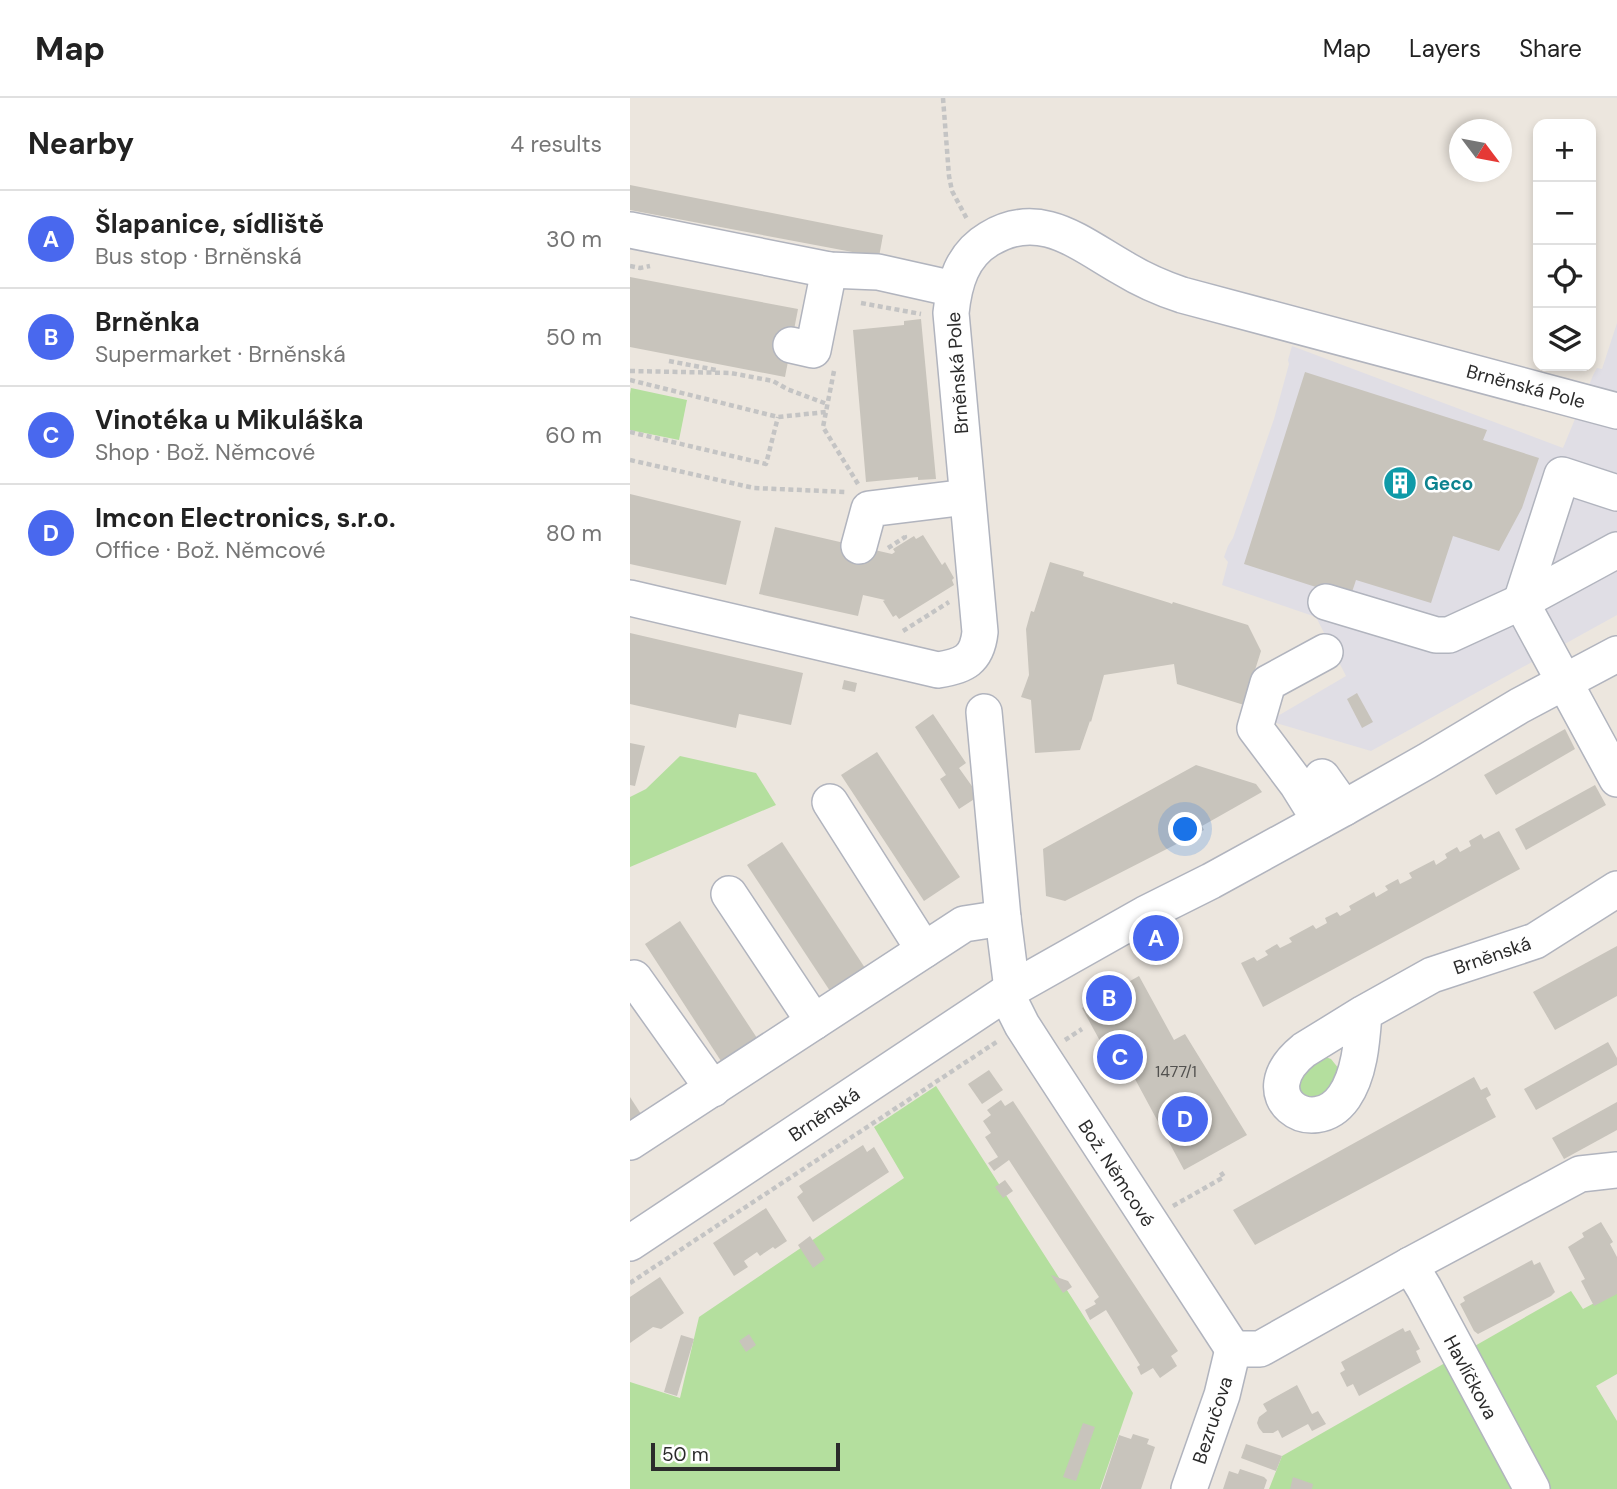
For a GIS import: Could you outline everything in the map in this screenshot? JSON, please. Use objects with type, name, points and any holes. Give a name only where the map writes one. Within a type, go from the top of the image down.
[{"type":"street","name":"Brněnská Pole","points":[[630,598],[938,670],[959,666],[972,656],[978,645],[980,632],[951,313],[954,289],[962,268],[986,241],[999,233],[1027,226],[1055,230],[1134,274],[1182,295],[1617,411]]},
{"type":"street","points":[[630,230],[839,270],[878,272],[954,289]]},
{"type":"street","points":[[791,345],[813,350],[839,270]]},
{"type":"street","points":[[1617,493],[1562,475],[1521,602],[1617,779]]},
{"type":"street","points":[[869,547],[869,509],[967,497]]},
{"type":"street","points":[[1326,602],[1436,635],[1449,635],[1521,602],[1617,550]]},
{"type":"street","points":[[1325,652],[1268,683],[1255,728],[1297,784],[1332,815]]},
{"type":"street","name":"Brněnská","points":[[632,1237],[1009,991],[1145,914],[1332,815],[1564,681],[1617,654]]},
{"type":"street","points":[[984,712],[1009,991]]},
{"type":"street","points":[[1322,777],[1332,815]]},
{"type":"street","points":[[831,802],[924,950]]},
{"type":"street","name":"Brněnská","points":[[1364,1013],[1432,975],[1535,941],[1617,890]]},
{"type":"street","points":[[729,894],[814,1022]]},
{"type":"street","points":[[630,1142],[964,923],[1003,918]]},
{"type":"street","points":[[634,978],[713,1088]]},
{"type":"street","name":"Bož. Němcové","points":[[1009,991],[1022,1025],[1233,1349]]},
{"type":"street","points":[[1233,1349],[1260,1349],[1580,1174],[1617,1170]]},
{"type":"street","name":"Havlíčkova","points":[[1410,1265],[1532,1489]]},
{"type":"street","name":"Bezručova","points":[[1189,1489],[1222,1395],[1233,1349]]},
{"type":"path","points":[[943,98],[952,191],[970,224],[986,241]]},
{"type":"path","points":[[839,270],[843,299],[929,315]]},
{"type":"path","points":[[669,361],[773,381],[827,404]]},
{"type":"path","points":[[630,460],[754,488],[858,492],[858,484],[823,427],[834,368]]},
{"type":"path","points":[[630,371],[731,373]]},
{"type":"path","points":[[630,380],[778,417],[826,412]]},
{"type":"path","points":[[630,432],[766,464],[778,417]]},
{"type":"path","points":[[869,547],[887,549],[905,537],[901,527]]},
{"type":"path","points":[[896,636],[950,601]]},
{"type":"path","points":[[630,1283],[1022,1025]]},
{"type":"path","points":[[1172,1207],[1224,1177],[1220,1171]]},
{"type":"shaded area","points":[[1617,323],[1617,615],[1371,751],[1269,721],[1346,676],[1316,617],[1222,585],[1228,562],[1224,557],[1274,419],[1292,346],[1563,448],[1594,373],[1597,368],[1602,369]]},
{"type":"green space","points":[[631,388],[687,400],[679,440],[630,430]]},
{"type":"green space","points":[[680,756],[756,773],[776,805],[630,867],[630,797],[646,789]]},
{"type":"green space","points":[[1320,1055],[1331,1059],[1339,1069],[1328,1099],[1305,1096],[1299,1090],[1304,1060]]},
{"type":"green space","points":[[936,1086],[1133,1393],[1100,1489],[630,1489],[630,1382],[680,1398],[699,1317],[904,1178],[874,1127]]},
{"type":"green space","points":[[1571,1291],[1583,1309],[1617,1291],[1617,1374],[1596,1386],[1617,1421],[1617,1489],[1269,1489],[1282,1456]]},
{"type":"building","points":[[630,185],[883,235],[879,257],[630,210]]},
{"type":"building","points":[[630,277],[798,309],[785,377],[630,347]]},
{"type":"building","points":[[921,319],[936,479],[918,480],[918,477],[866,482],[853,330],[904,325],[904,321]]},
{"type":"building","name":"Geco","points":[[1305,372],[1487,430],[1483,440],[1539,458],[1522,508],[1499,551],[1453,536],[1431,603],[1356,580],[1350,598],[1244,564]]},
{"type":"building","points":[[630,494],[741,521],[726,585],[630,564]]},
{"type":"building","points":[[775,527],[892,554],[895,552],[893,549],[914,536],[916,539],[923,535],[942,565],[945,562],[954,578],[954,585],[899,619],[896,615],[893,617],[883,601],[885,600],[863,595],[858,616],[759,594]]},
{"type":"building","points":[[1050,562],[1084,572],[1083,576],[1248,625],[1261,651],[1244,705],[1177,684],[1174,664],[1104,675],[1080,750],[1035,753],[1031,700],[1021,697],[1029,675],[1026,629]]},
{"type":"building","points":[[630,633],[803,673],[791,725],[739,714],[736,728],[630,704]]},
{"type":"building","points":[[844,680],[857,683],[855,692],[842,689]]},
{"type":"building","points":[[1357,693],[1373,722],[1362,728],[1347,699]]},
{"type":"building","points":[[933,714],[966,763],[959,768],[979,796],[959,809],[940,779],[946,775],[915,727]]},
{"type":"building","points":[[1565,729],[1575,749],[1496,795],[1484,775]]},
{"type":"building","points":[[630,743],[645,746],[635,786],[630,785]]},
{"type":"building","points":[[877,752],[960,877],[924,901],[841,775]]},
{"type":"building","points":[[1196,765],[1256,784],[1262,792],[1202,826],[1204,830],[1065,901],[1046,896],[1043,849]]},
{"type":"building","points":[[1595,785],[1606,805],[1526,850],[1515,829]]},
{"type":"building","points":[[1499,831],[1520,869],[1263,1007],[1241,963],[1254,957],[1257,961],[1268,955],[1265,951],[1277,944],[1280,948],[1292,942],[1289,938],[1313,925],[1316,929],[1327,923],[1325,918],[1337,912],[1340,916],[1351,910],[1349,906],[1374,892],[1376,897],[1388,890],[1385,886],[1398,879],[1400,884],[1412,878],[1409,873],[1434,860],[1436,865],[1447,858],[1445,854],[1457,847],[1460,852],[1471,846],[1469,841],[1481,834],[1484,839]]},
{"type":"building","points":[[782,842],[865,968],[830,991],[747,865]]},
{"type":"building","points":[[680,921],[757,1038],[721,1061],[645,944]]},
{"type":"building","points":[[1617,946],[1617,996],[1555,1030],[1533,992]]},
{"type":"building","points":[[1139,976],[1174,1040],[1185,1034],[1247,1135],[1184,1170],[1128,1066],[1117,1072],[1082,1008]]},
{"type":"building","points":[[1608,1042],[1617,1058],[1617,1065],[1536,1110],[1524,1089]]},
{"type":"building","points":[[989,1070],[1003,1090],[982,1104],[968,1084]]},
{"type":"building","points":[[1474,1077],[1481,1090],[1487,1087],[1491,1095],[1486,1098],[1496,1117],[1255,1245],[1233,1210]]},
{"type":"building","points":[[630,1097],[641,1114],[630,1121]]},
{"type":"building","points":[[1001,1100],[1005,1106],[1013,1101],[1178,1351],[1171,1356],[1177,1366],[1160,1378],[1153,1368],[1141,1375],[1137,1367],[1140,1365],[1106,1310],[1090,1320],[1085,1310],[1096,1304],[1094,1301],[1099,1297],[1009,1160],[994,1171],[988,1163],[998,1157],[985,1137],[991,1133],[983,1121],[991,1115],[987,1110]]},
{"type":"building","points":[[1617,1102],[1617,1130],[1564,1159],[1552,1138]]},
{"type":"building","points":[[863,1145],[867,1152],[874,1147],[889,1172],[813,1222],[797,1197],[803,1192],[799,1186]]},
{"type":"building","points":[[1005,1180],[1013,1191],[1003,1198],[995,1187]]},
{"type":"building","points":[[766,1208],[787,1241],[760,1256],[757,1252],[744,1261],[748,1267],[734,1276],[713,1243]]},
{"type":"building","points":[[1601,1222],[1613,1242],[1610,1244],[1617,1257],[1617,1294],[1594,1306],[1581,1281],[1585,1279],[1568,1247],[1584,1237],[1582,1233]]},
{"type":"building","points":[[810,1236],[825,1259],[813,1268],[798,1245]]},
{"type":"building","points":[[1532,1260],[1534,1265],[1540,1262],[1555,1292],[1478,1334],[1474,1331],[1460,1304],[1465,1301],[1463,1297]]},
{"type":"building","points":[[1051,1275],[1068,1281],[1072,1287],[1063,1293]]},
{"type":"building","points":[[660,1277],[684,1313],[661,1329],[653,1327],[630,1343],[630,1297]]},
{"type":"building","points":[[1403,1328],[1405,1332],[1410,1330],[1420,1349],[1416,1351],[1421,1362],[1359,1396],[1353,1384],[1347,1387],[1340,1373],[1345,1370],[1341,1362]]},
{"type":"building","points":[[749,1334],[756,1345],[746,1352],[739,1341]]},
{"type":"building","points":[[681,1335],[694,1339],[677,1396],[664,1392]]},
{"type":"building","points":[[1297,1385],[1312,1414],[1318,1411],[1326,1424],[1312,1431],[1308,1424],[1282,1438],[1278,1430],[1263,1433],[1257,1423],[1259,1417],[1267,1411],[1263,1404]]},
{"type":"building","points":[[1083,1423],[1095,1427],[1076,1481],[1063,1477]]},
{"type":"building","points":[[1133,1434],[1149,1439],[1147,1444],[1155,1447],[1141,1489],[1101,1489],[1119,1435],[1131,1439]]},
{"type":"building","points":[[1246,1444],[1282,1456],[1276,1471],[1241,1458]]},
{"type":"building","points":[[1240,1469],[1264,1477],[1267,1480],[1264,1489],[1223,1489],[1229,1471],[1238,1474]]},
{"type":"building","points":[[1293,1477],[1313,1484],[1312,1489],[1290,1489]]},
{"type":"place","name":"Geco","points":[[1400,483]]},
{"type":"place","name":"Šlapanice, sídliště","points":[[1156,938]]},
{"type":"place","name":"Brněnka","points":[[1109,998]]},
{"type":"place","name":"Vinotéka u Mikuláška","points":[[1120,1057]]},
{"type":"place","name":"Imcon Electronics, s.r.o.","points":[[1185,1119]]}]
